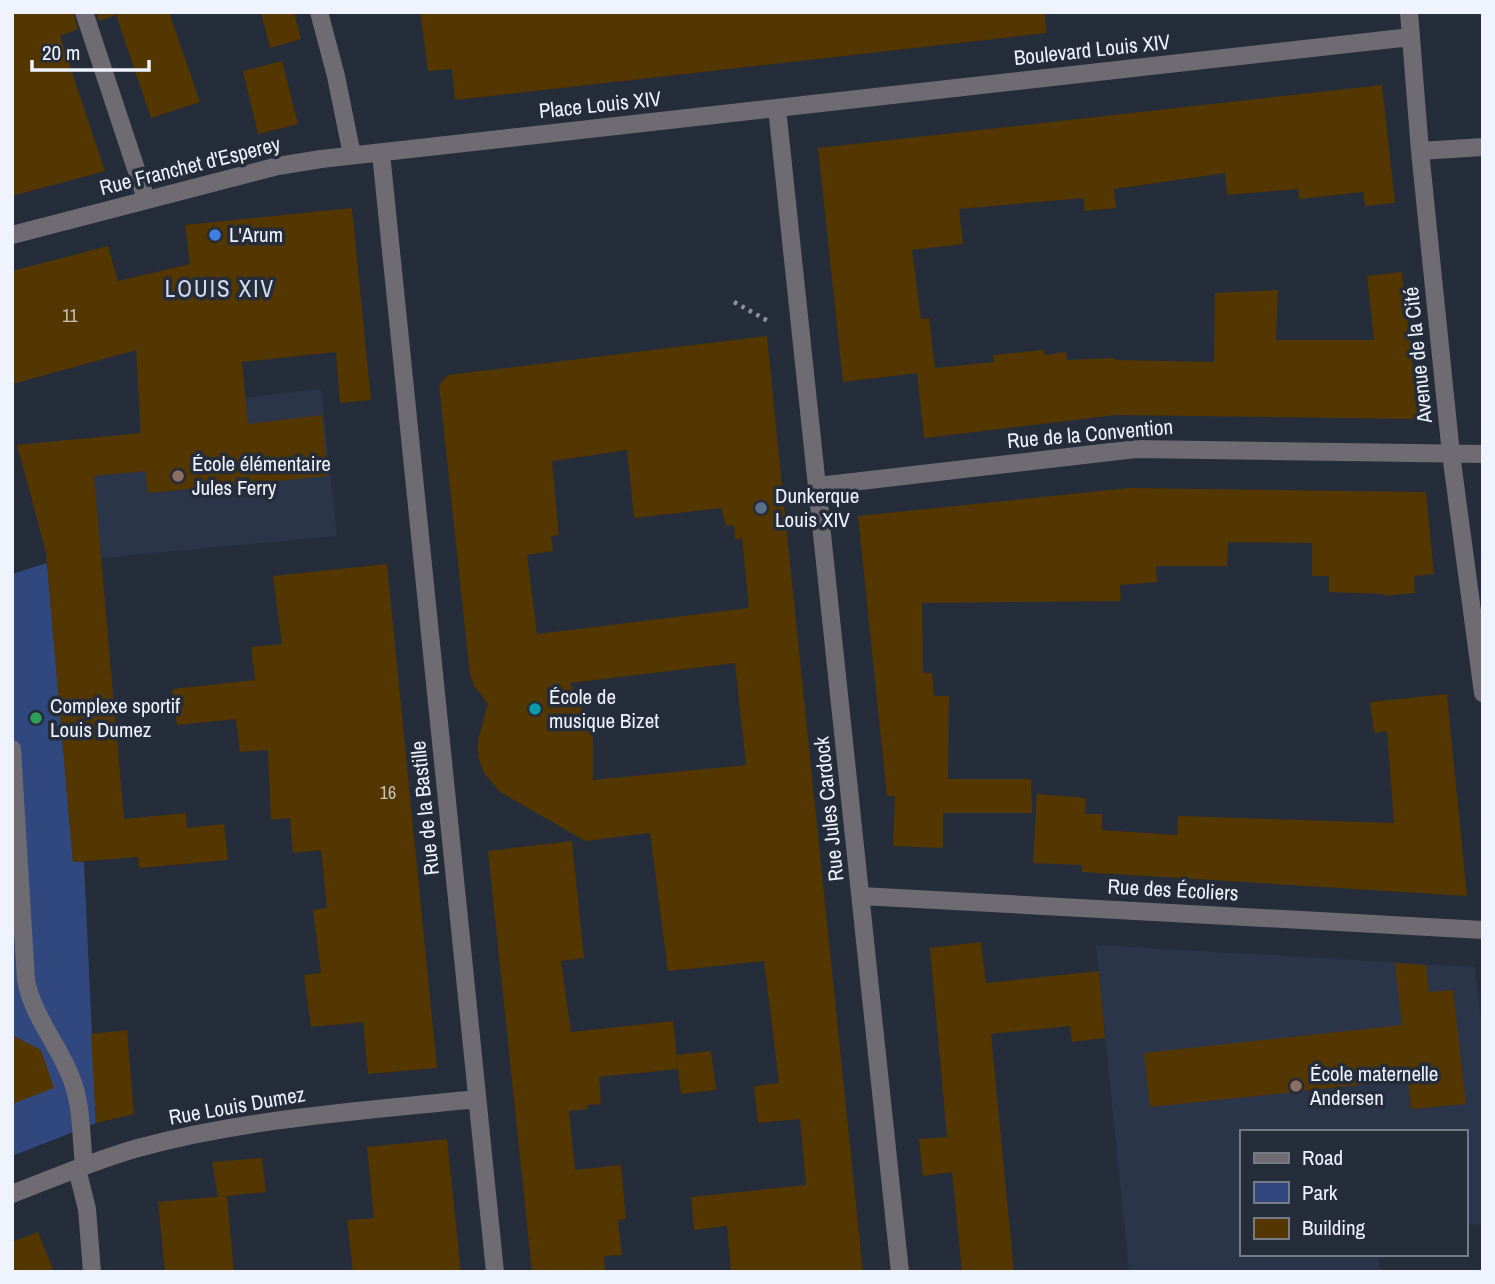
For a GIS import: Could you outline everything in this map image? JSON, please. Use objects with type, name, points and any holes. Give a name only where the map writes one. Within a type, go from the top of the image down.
[{"type":"street","points":[[84,12],[146,199]]},
{"type":"street","points":[[319,12],[352,155]]},
{"type":"street","name":"Avenue de la Cité","points":[[1409,12],[1420,151],[1451,454],[1483,693]]},
{"type":"street","name":"Boulevard Louis XIV","points":[[777,108],[1411,37]]},
{"type":"street","name":"Place Louis XIV","points":[[382,153],[777,108]]},
{"type":"street","name":"Rue Jules Cardock","points":[[777,108],[900,1272]]},
{"type":"street","points":[[1420,151],[1483,147]]},
{"type":"street","name":"Rue Franchet d'Esperey","points":[[12,235],[278,166],[382,153]]},
{"type":"street","name":"Rue de la Bastille","points":[[382,153],[495,1272]]},
{"type":"street","name":"Rue de la Convention","points":[[818,486],[1136,449],[1483,454]]},
{"type":"street","points":[[12,749],[26,980],[33,1006],[72,1080],[78,1102],[81,1168],[92,1249],[92,1272]]},
{"type":"street","name":"Rue des Écoliers","points":[[861,896],[1483,930]]},
{"type":"street","name":"Rue Louis Dumez","points":[[12,1194],[147,1146],[274,1120],[477,1099]]},
{"type":"shaded area","name":"École élémentaire Jules Ferry","points":[[321,389],[337,536],[47,563],[45,544],[17,445],[140,433],[139,410]]},
{"type":"shaded area","name":"École maternelle Andersen","points":[[1096,945],[1475,967],[1483,1040],[1483,1224],[1467,1225],[1467,1130],[1240,1130],[1240,1256],[1378,1256],[1380,1272],[1129,1272]]},
{"type":"green space","name":"Complexe sportif Louis Dumez","points":[[47,563],[73,862],[84,862],[96,1123],[12,1156],[12,574]]},
{"type":"building","points":[[12,12],[73,12],[78,29],[60,36],[105,171],[12,196]]},
{"type":"building","points":[[96,12],[114,12],[114,16],[99,21]]},
{"type":"building","points":[[115,12],[169,12],[200,102],[151,118]]},
{"type":"building","points":[[261,12],[294,12],[301,39],[270,48]]},
{"type":"building","points":[[420,12],[1045,12],[1046,33],[455,100],[452,69],[428,71]]},
{"type":"building","points":[[282,61],[298,124],[258,134],[243,71]]},
{"type":"building","points":[[1382,85],[1395,203],[1365,206],[1363,192],[1299,199],[1298,189],[1227,195],[1225,173],[1114,189],[1116,208],[1085,211],[1083,198],[959,209],[963,244],[912,250],[921,319],[929,318],[935,368],[994,362],[993,355],[1044,350],[1045,355],[1066,352],[1067,360],[1115,358],[1214,362],[1215,293],[1278,290],[1276,340],[1374,340],[1367,276],[1402,272],[1419,419],[1116,415],[924,438],[917,373],[843,382],[818,148]]},
{"type":"building","points":[[352,208],[371,400],[340,403],[336,352],[242,362],[248,424],[322,415],[328,476],[148,493],[145,471],[94,476],[124,819],[186,813],[187,828],[224,824],[228,860],[139,868],[138,857],[73,862],[46,552],[17,445],[141,433],[136,350],[12,384],[12,271],[108,246],[118,281],[190,264],[185,225]]},
{"type":"building","points":[[767,336],[863,1272],[731,1272],[727,1226],[694,1230],[691,1197],[806,1185],[800,1119],[758,1123],[754,1086],[779,1083],[764,961],[668,971],[650,833],[585,841],[500,792],[484,773],[478,756],[478,740],[488,704],[474,686],[470,675],[439,385],[448,375]],"holes":[[[627,450],[634,518],[721,508],[726,526],[734,525],[735,540],[742,538],[749,608],[537,634],[527,555],[553,551],[551,536],[559,535],[552,461]],[[735,663],[746,765],[593,780],[593,738],[570,683]]]},
{"type":"building","points":[[1129,488],[1426,492],[1434,574],[1414,576],[1415,593],[1385,596],[1329,592],[1329,576],[1312,576],[1312,543],[1228,542],[1227,566],[1156,566],[1157,582],[1120,585],[1121,601],[922,603],[923,673],[932,673],[934,696],[949,696],[948,779],[1031,779],[1032,813],[943,813],[943,848],[893,846],[895,796],[887,796],[858,516]]},
{"type":"building","points":[[387,564],[437,1068],[368,1074],[363,1022],[311,1027],[304,975],[321,973],[313,910],[327,908],[321,850],[293,853],[290,818],[271,820],[268,750],[240,752],[236,719],[177,725],[172,689],[255,680],[251,647],[282,644],[273,576]]},
{"type":"building","points":[[1447,694],[1467,896],[1082,872],[1082,865],[1033,863],[1037,794],[1086,798],[1085,814],[1102,814],[1102,830],[1177,835],[1178,816],[1394,823],[1387,731],[1374,733],[1370,702]]},
{"type":"building","points":[[572,841],[584,958],[561,961],[571,1032],[673,1021],[678,1069],[599,1077],[601,1104],[587,1105],[588,1109],[569,1111],[575,1170],[621,1165],[626,1219],[618,1220],[622,1255],[604,1256],[605,1272],[532,1272],[488,851]]},
{"type":"building","points":[[981,942],[986,983],[1099,971],[1105,1038],[1072,1042],[1070,1026],[991,1034],[1014,1272],[962,1272],[952,1172],[923,1176],[919,1139],[947,1137],[930,948]]},
{"type":"building","points":[[1395,963],[1426,965],[1429,992],[1453,990],[1466,1104],[1411,1109],[1408,1080],[1150,1107],[1144,1053],[1402,1025]]},
{"type":"building","points":[[127,1030],[134,1114],[96,1123],[91,1034]]},
{"type":"building","points":[[12,1035],[41,1050],[54,1088],[12,1104]]},
{"type":"building","points":[[711,1051],[716,1090],[681,1094],[676,1055]]},
{"type":"building","points":[[447,1139],[461,1272],[353,1272],[347,1220],[374,1218],[367,1147]]},
{"type":"building","points":[[262,1158],[266,1192],[218,1197],[212,1162]]},
{"type":"building","points":[[227,1196],[234,1272],[165,1272],[158,1202]]},
{"type":"building","points":[[38,1232],[54,1272],[12,1272],[12,1242]]},
{"type":"place","name":"L'Arum","points":[[215,235]]},
{"type":"place","name":"École élémentaire Jules Ferry","points":[[178,476]]},
{"type":"place","name":"Dunkerque Louis XIV","points":[[761,508]]},
{"type":"place","name":"École de musique Bizet","points":[[535,709]]},
{"type":"place","name":"Complexe sportif Louis Dumez","points":[[36,718]]},
{"type":"place","name":"École maternelle Andersen","points":[[1296,1086]]},
{"type":"district","name":"LOUIS XIV","points":[[220,289]]}]
